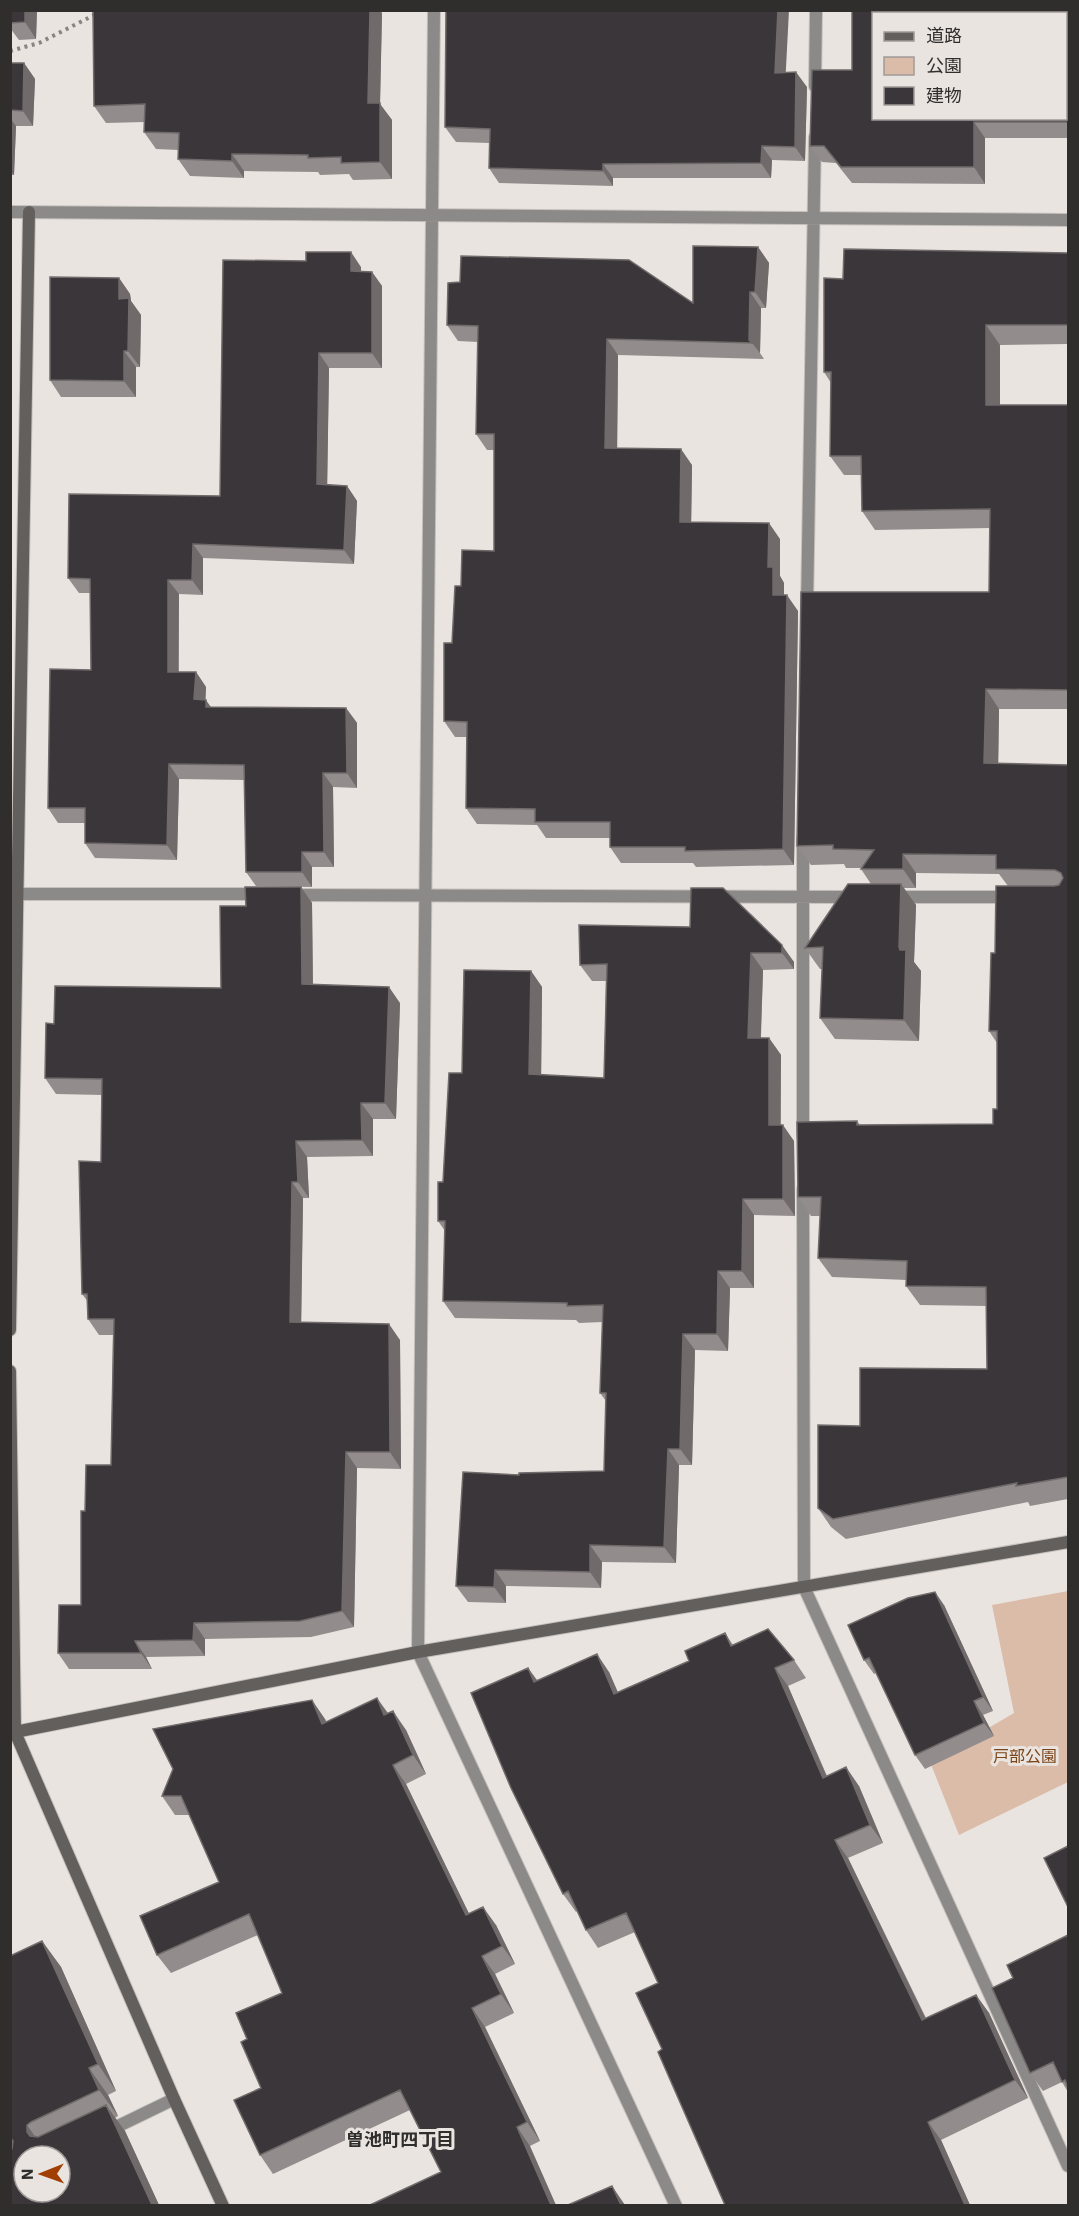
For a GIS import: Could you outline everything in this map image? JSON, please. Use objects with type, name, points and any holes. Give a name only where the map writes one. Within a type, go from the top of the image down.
[{"type":"street","points":[[434,10],[417,1652],[676,2205]]},
{"type":"street","points":[[815,103],[816,10]]},
{"type":"street","points":[[807,623],[815,126]]},
{"type":"street","points":[[10,212],[1068,220]]},
{"type":"street","points":[[10,1330],[29,212]]},
{"type":"street","points":[[803,825],[803,1146]]},
{"type":"street","points":[[19,894],[1022,897]]},
{"type":"street","points":[[803,1182],[804,1587],[1068,2166]]},
{"type":"street","points":[[10,1371],[13,1733],[223,2205]]},
{"type":"street","points":[[13,1733],[417,1652],[1068,1542]]},
{"type":"street","points":[[93,2137],[174,2099]]},
{"type":"path","points":[[10,51],[39,43],[104,10]]},
{"type":"green space","name":"戸部公園","points":[[1068,1591],[1068,1782],[959,1835],[930,1762],[1014,1713],[992,1605]]},
{"type":"building","points":[[10,10],[25,10],[25,22],[10,23]]},
{"type":"building","points":[[93,10],[370,10],[368,103],[380,103],[380,162],[341,163],[341,157],[308,158],[308,155],[232,154],[232,161],[178,159],[179,133],[144,132],[145,104],[94,106]]},
{"type":"building","points":[[446,10],[778,10],[775,73],[796,72],[795,147],[762,146],[761,163],[603,164],[603,171],[489,168],[490,129],[445,127]]},
{"type":"building","points":[[852,10],[1068,10],[1068,122],[974,122],[974,167],[841,167],[824,146],[810,146],[812,70],[852,70]]},
{"type":"building","points":[[10,63],[24,63],[23,111],[10,110]]},
{"type":"building","points":[[693,246],[758,247],[755,292],[750,292],[749,340],[752,343],[607,339],[605,448],[681,449],[680,522],[769,523],[768,567],[773,567],[773,595],[787,595],[783,849],[685,851],[685,847],[610,847],[610,822],[535,822],[535,809],[466,808],[467,722],[444,721],[444,643],[452,643],[455,586],[461,586],[462,550],[494,551],[494,434],[476,434],[478,326],[447,325],[448,283],[460,282],[461,256],[629,260],[693,303]]},
{"type":"building","points":[[844,249],[1068,253],[1068,325],[986,325],[986,405],[1068,405],[1068,690],[986,689],[984,763],[1068,765],[1068,1477],[1016,1486],[1017,1483],[833,1519],[818,1508],[818,1425],[860,1426],[860,1368],[987,1369],[986,1287],[906,1286],[907,1261],[818,1258],[821,1197],[798,1197],[797,1122],[857,1121],[857,1125],[993,1124],[993,1109],[997,1109],[997,1031],[989,1031],[991,953],[995,953],[996,886],[1054,886],[1059,885],[1063,878],[1061,873],[1055,870],[996,869],[996,855],[903,854],[903,869],[861,869],[874,850],[833,849],[833,845],[797,846],[801,592],[989,592],[990,509],[862,511],[861,456],[830,456],[831,372],[824,372],[824,278],[843,279]]},
{"type":"building","points":[[306,252],[351,252],[351,271],[372,272],[372,353],[319,353],[317,484],[347,486],[344,550],[193,544],[192,580],[168,580],[168,672],[196,672],[194,699],[206,700],[206,707],[346,708],[347,773],[323,773],[324,852],[302,852],[302,872],[246,872],[244,765],[169,764],[167,845],[85,843],[85,808],[48,808],[50,669],[91,670],[90,579],[68,578],[69,494],[220,496],[223,260],[306,261]]},
{"type":"building","points":[[50,277],[119,278],[119,299],[129,298],[128,351],[124,351],[124,381],[50,380]]},
{"type":"building","points":[[848,884],[901,884],[899,947],[900,950],[906,950],[904,1020],[820,1018],[823,947],[805,948]]},
{"type":"building","points":[[245,887],[301,887],[302,984],[389,987],[385,1103],[361,1103],[362,1140],[296,1141],[298,1182],[292,1182],[290,1322],[389,1324],[390,1452],[346,1452],[342,1611],[300,1621],[194,1623],[193,1640],[135,1641],[141,1653],[58,1653],[59,1605],[81,1605],[81,1511],[85,1511],[86,1465],[111,1465],[114,1319],[88,1319],[87,1294],[82,1294],[79,1161],[101,1162],[102,1079],[45,1078],[46,1023],[54,1024],[55,986],[221,988],[220,906],[246,906]]},
{"type":"building","points":[[691,888],[723,888],[782,945],[782,953],[751,953],[748,1038],[769,1038],[769,1125],[783,1125],[783,1199],[743,1199],[742,1271],[718,1271],[717,1334],[683,1334],[680,1449],[668,1449],[664,1547],[590,1545],[590,1572],[495,1570],[494,1587],[456,1586],[463,1472],[519,1475],[519,1473],[604,1471],[606,1393],[600,1393],[603,1305],[567,1306],[567,1303],[443,1301],[445,1221],[438,1221],[438,1182],[443,1182],[449,1073],[462,1073],[464,970],[531,971],[529,1074],[604,1078],[607,964],[580,965],[579,925],[690,927]]},
{"type":"building","points":[[935,1592],[983,1697],[974,1701],[984,1723],[915,1755],[869,1658],[864,1660],[848,1625],[908,1598]]},
{"type":"building","points":[[768,1629],[794,1660],[775,1668],[823,1778],[846,1767],[870,1825],[835,1840],[922,2020],[976,1995],[1015,2080],[928,2122],[965,2205],[725,2205],[658,2052],[662,2049],[636,1993],[658,1983],[626,1913],[586,1930],[568,1891],[563,1894],[511,1788],[471,1693],[528,1668],[534,1682],[597,1654],[614,1694],[689,1661],[685,1651],[725,1633],[731,1646]]},
{"type":"building","points":[[377,1698],[384,1715],[393,1711],[413,1755],[393,1765],[466,1915],[483,1907],[502,1946],[482,1956],[501,1994],[472,2008],[527,2122],[517,2127],[551,2205],[370,2205],[441,2172],[400,2090],[260,2155],[234,2100],[261,2088],[241,2042],[247,2039],[236,2013],[282,1993],[249,1914],[157,1955],[140,1916],[219,1882],[181,1796],[162,1796],[173,1769],[153,1729],[312,1700],[322,1724]]},
{"type":"building","points":[[1068,1846],[1068,1907],[1044,1858]]},
{"type":"building","points":[[1068,1935],[1068,2088],[1065,2080],[1062,2082],[1053,2062],[1030,2073],[992,1988],[1013,1978],[1007,1965]]},
{"type":"building","points":[[42,1941],[98,2064],[89,2068],[99,2090],[31,2122],[27,2125],[27,2132],[30,2136],[38,2137],[106,2105],[152,2205],[10,2205],[10,2149],[12,2149],[12,2204],[72,2204],[72,2144],[13,2144],[10,2137],[10,1956]]},
{"type":"building","points":[[612,2186],[621,2205],[568,2205]]},
{"type":"district","name":"曽池町四丁目","points":[[400,2140]]}]
